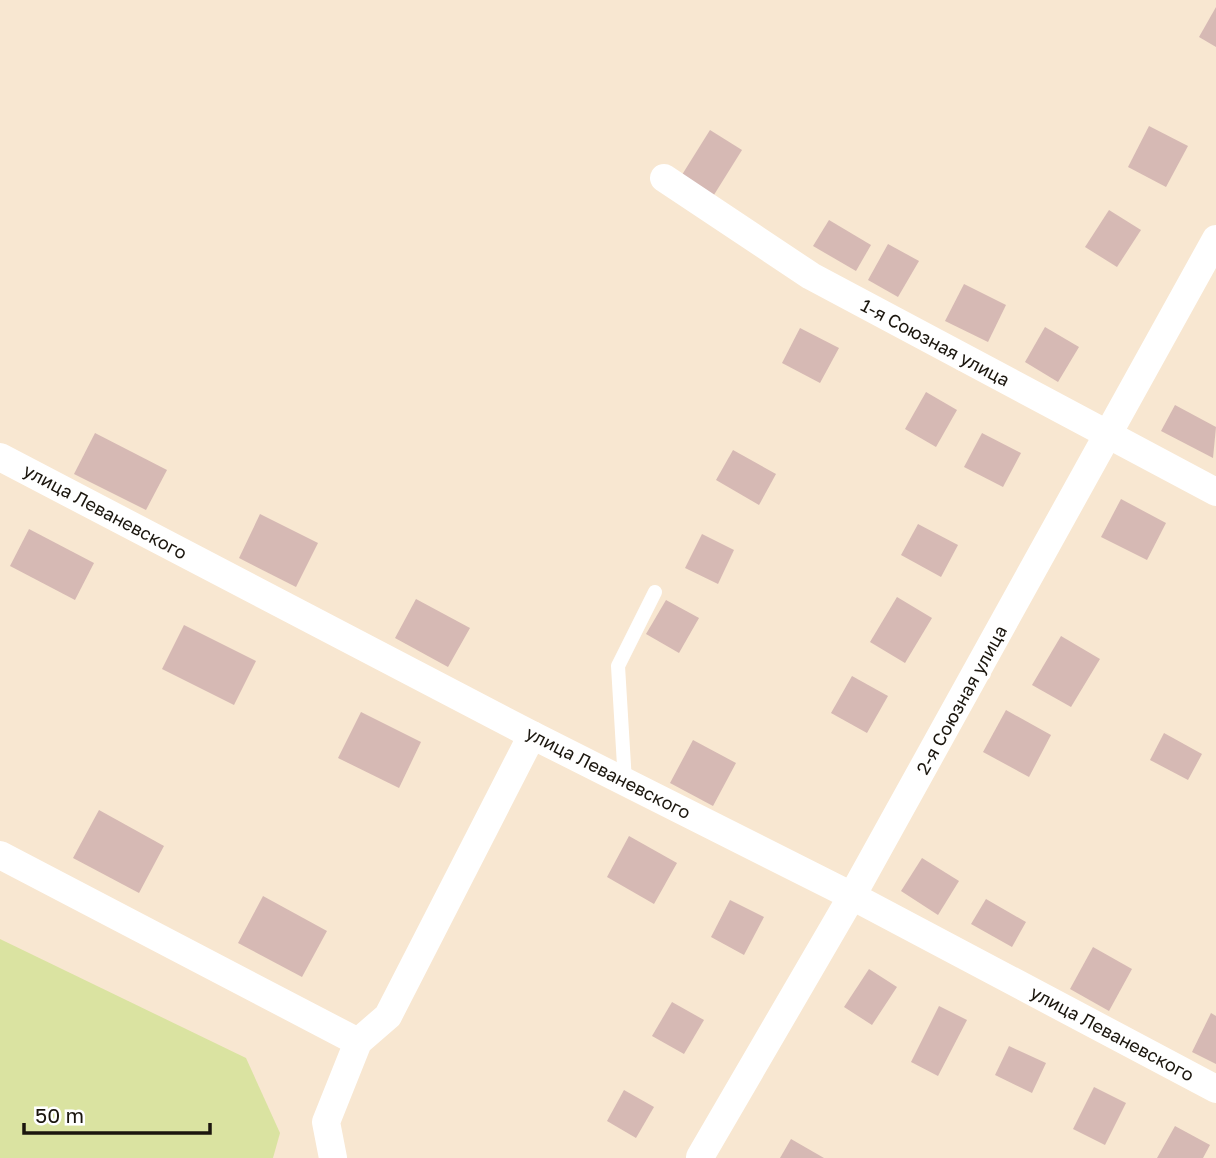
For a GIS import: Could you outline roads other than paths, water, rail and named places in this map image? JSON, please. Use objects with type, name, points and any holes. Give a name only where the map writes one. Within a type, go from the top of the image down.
[{"type":"street","name":"1-я Союзная улица","points":[[664,178],[811,276],[1216,492]]},
{"type":"street","name":"2-я Союзная улица","points":[[700,1157],[852,896],[1216,239]]},
{"type":"street","name":"улица Леваневского","points":[[0,457],[532,735],[852,896],[1216,1089]]},
{"type":"street","points":[[333,1158],[326,1122],[358,1042],[388,1016],[532,735]]},
{"type":"street","points":[[0,855],[358,1042]]},
{"type":"lane","points":[[625,782],[618,666],[655,592]]}]
